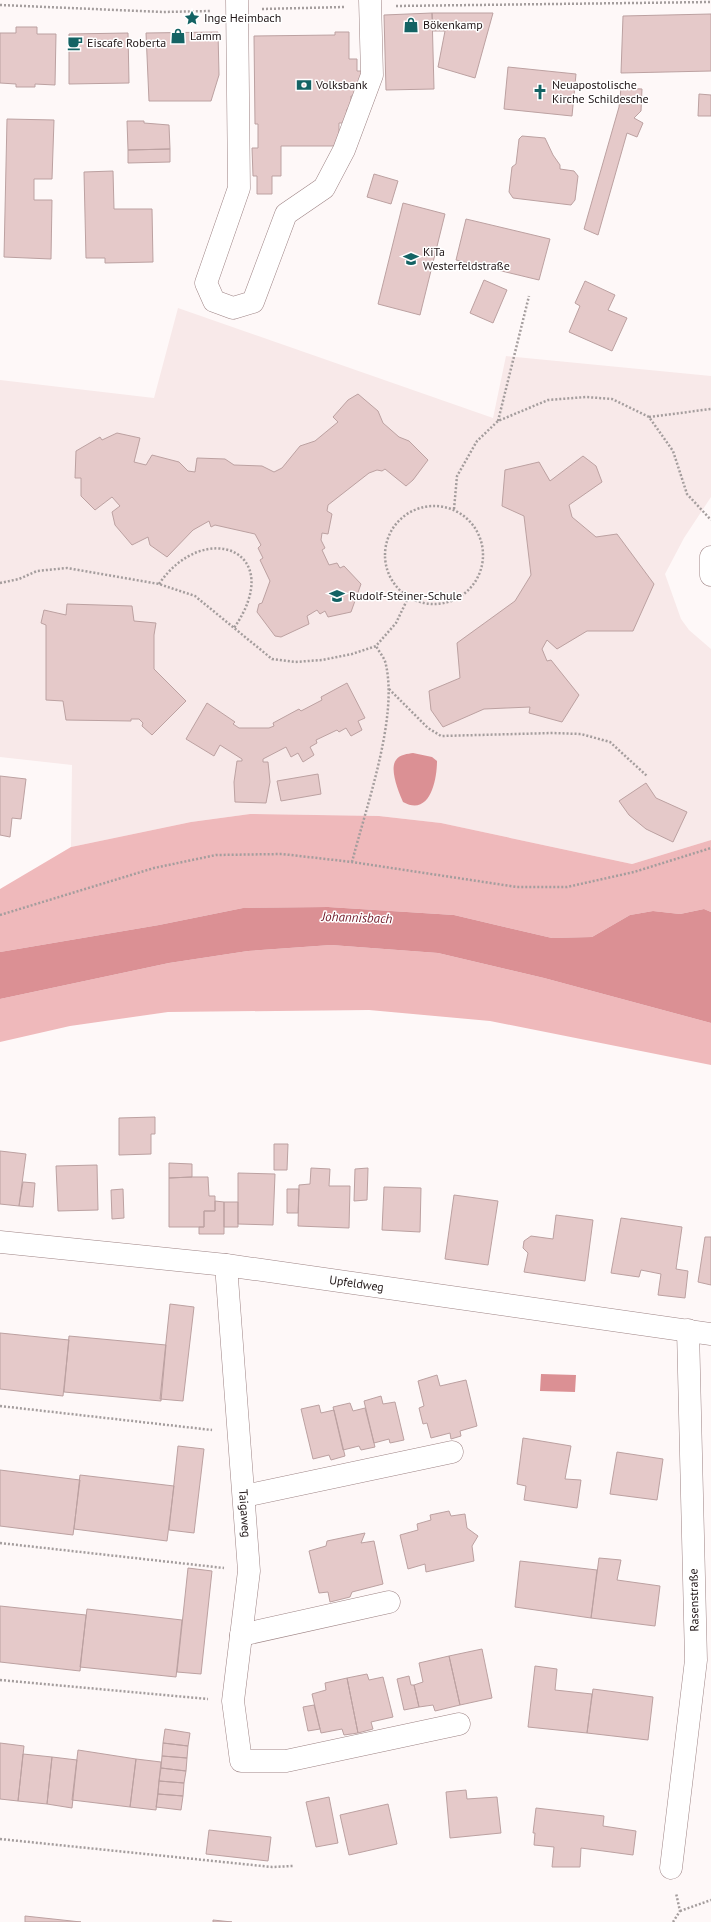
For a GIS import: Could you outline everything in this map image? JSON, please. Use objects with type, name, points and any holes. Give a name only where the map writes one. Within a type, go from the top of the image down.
[{"type":"street","points":[[237,0],[239,188],[206,282],[214,301],[233,308],[253,302],[286,214],[324,188],[344,150],[372,76],[370,0]]},
{"type":"street","points":[[711,557],[711,575]]},
{"type":"street","name":"Upfeldweg","points":[[0,1242],[226,1265],[711,1334]]},
{"type":"street","name":"Taigaweg","points":[[226,1265],[249,1571],[232,1701],[241,1762],[286,1761],[459,1724]]},
{"type":"street","name":"Rasenstraße","points":[[671,1868],[696,1660],[688,1330]]},
{"type":"street","points":[[244,1496],[452,1452]]},
{"type":"street","points":[[241,1634],[389,1602]]},
{"type":"path","points":[[498,421],[529,296]]},
{"type":"path","points":[[454,509],[457,476],[477,441],[498,421],[548,400],[586,397],[612,400],[649,417],[673,451],[687,494],[711,520]]},
{"type":"path","points":[[649,417],[711,409]]},
{"type":"path","points":[[437,506],[454,509],[467,518],[477,531],[482,546],[483,563],[478,578],[468,591],[454,600],[439,604],[423,604],[408,598],[395,587],[387,573],[384,556],[386,540],[394,525],[406,514],[421,507],[437,506]]},
{"type":"path","points":[[159,584],[175,565],[198,552],[218,548],[236,552],[242,556],[251,571],[252,582],[249,602],[234,628]]},
{"type":"path","points":[[0,583],[19,579],[37,571],[67,568],[159,584],[195,596],[272,658],[295,662],[322,660],[352,654],[376,646],[396,623],[408,598]]},
{"type":"path","points":[[352,862],[383,743],[389,689],[386,663],[376,646]]},
{"type":"path","points":[[389,689],[428,728],[441,736],[553,733],[581,734],[610,742],[647,776]]},
{"type":"path","points":[[0,915],[154,868],[216,855],[282,854],[352,862],[517,887],[567,887],[634,872],[711,848]]},
{"type":"path","points":[[0,1406],[239,1433]]},
{"type":"path","points":[[0,1543],[249,1571]]},
{"type":"path","points":[[0,1680],[232,1701]]},
{"type":"path","points":[[0,1838],[272,1867],[293,1866]]},
{"type":"path","points":[[671,1868],[680,1911]]},
{"type":"path","points":[[673,1922],[680,1911],[711,1900]]},
{"type":"shaded area","name":"Rudolf-Steiner-Schule","points":[[178,308],[493,418],[506,356],[711,376],[711,497],[684,538],[665,574],[681,619],[689,630],[711,649],[711,840],[632,864],[441,823],[379,816],[250,814],[191,822],[71,847],[72,765],[0,757],[0,380],[154,398]]},
{"type":"shaded area","points":[[250,814],[379,816],[441,823],[632,864],[711,840],[711,912],[704,909],[680,914],[653,911],[630,915],[592,937],[552,938],[454,915],[328,907],[243,908],[159,925],[0,952],[0,889],[71,847],[191,822]]},
{"type":"shaded area","points":[[331,945],[438,953],[544,978],[711,1023],[711,1065],[490,1021],[369,1010],[168,1012],[70,1026],[0,1042],[0,999],[169,963],[248,951]]},
{"type":"water","points":[[413,753],[432,757],[437,761],[437,769],[430,794],[426,801],[420,805],[412,805],[403,802],[394,775],[394,764],[396,760],[404,755]]},
{"type":"water","name":"Johannisbach","points":[[328,907],[454,915],[552,938],[592,937],[630,915],[653,911],[680,914],[704,909],[711,912],[711,1023],[544,978],[438,953],[331,945],[248,951],[169,963],[0,999],[0,952],[159,925],[243,908]]},
{"type":"water","points":[[541,1374],[576,1375],[575,1392],[540,1391]]},
{"type":"building","points":[[432,13],[493,13],[475,78],[438,67],[445,31],[433,31]]},
{"type":"building","points":[[432,13],[434,89],[386,90],[384,15]]},
{"type":"building","points":[[711,14],[711,71],[621,73],[623,16]]},
{"type":"building","points":[[16,27],[37,27],[37,34],[56,34],[55,85],[35,84],[35,87],[16,87],[16,84],[0,83],[0,33],[16,33]]},
{"type":"building","points":[[218,32],[219,75],[211,101],[149,101],[146,33]]},
{"type":"building","points":[[335,32],[349,32],[349,59],[357,59],[357,71],[365,71],[356,96],[351,96],[351,109],[347,109],[347,123],[339,123],[339,146],[281,146],[281,176],[272,176],[272,194],[257,194],[257,176],[253,176],[252,148],[258,148],[258,124],[255,124],[254,36],[335,35]]},
{"type":"building","points":[[128,33],[129,83],[69,84],[69,34]]},
{"type":"building","name":"Neuapostolische Kirche Schildesche","points":[[508,67],[576,74],[572,116],[504,109]]},
{"type":"building","points":[[621,88],[642,89],[641,111],[634,118],[643,123],[637,137],[627,133],[598,235],[584,229],[619,107]]},
{"type":"building","points":[[699,94],[711,95],[711,116],[698,116]]},
{"type":"building","points":[[7,119],[54,120],[52,179],[34,179],[34,200],[52,200],[51,259],[4,257]]},
{"type":"building","points":[[127,121],[144,121],[144,123],[169,125],[170,149],[128,150]]},
{"type":"building","points":[[522,136],[545,138],[553,155],[560,165],[560,169],[574,171],[578,176],[575,200],[571,205],[513,198],[509,192],[512,167],[516,164],[519,139]]},
{"type":"building","points":[[170,149],[170,162],[128,163],[128,150]]},
{"type":"building","points":[[113,171],[114,209],[152,209],[153,262],[105,263],[105,258],[86,258],[84,172]]},
{"type":"building","points":[[374,174],[398,181],[391,204],[367,197]]},
{"type":"building","name":"KiTa Westerfeldstraße","points":[[403,203],[445,214],[420,315],[378,304]]},
{"type":"building","points":[[466,219],[550,239],[539,280],[456,260]]},
{"type":"building","points":[[484,280],[507,290],[493,323],[470,313]]},
{"type":"building","points":[[585,281],[615,295],[608,310],[627,318],[612,351],[569,332],[580,306],[575,303]]},
{"type":"building","points":[[358,394],[378,411],[383,423],[399,437],[409,441],[428,460],[413,480],[406,486],[385,469],[382,471],[377,470],[369,473],[328,505],[327,511],[332,514],[328,534],[322,533],[321,540],[325,548],[322,550],[329,565],[337,563],[340,568],[344,566],[361,584],[351,612],[328,617],[325,611],[320,614],[317,610],[307,616],[309,624],[281,637],[275,636],[257,612],[259,604],[262,603],[270,581],[260,560],[263,558],[258,548],[261,545],[255,534],[215,525],[211,527],[209,521],[193,530],[167,557],[150,545],[148,537],[132,545],[115,525],[112,512],[120,506],[112,497],[95,510],[81,496],[81,478],[75,478],[76,451],[100,437],[102,440],[117,433],[140,438],[134,462],[146,465],[152,455],[179,462],[188,471],[195,472],[197,458],[225,459],[234,465],[262,466],[274,472],[282,468],[300,446],[315,441],[338,422],[333,417],[348,400]]},
{"type":"building","points":[[583,456],[596,466],[602,482],[569,505],[572,517],[596,537],[617,534],[654,584],[633,631],[587,631],[557,649],[547,640],[542,649],[547,661],[551,660],[579,695],[562,722],[529,713],[530,707],[484,709],[443,727],[431,710],[429,691],[460,678],[457,643],[515,601],[531,575],[524,516],[502,506],[505,470],[539,462],[550,481]]},
{"type":"building","points":[[67,604],[132,606],[134,621],[156,623],[154,635],[154,669],[186,701],[152,735],[142,726],[143,723],[139,719],[131,719],[131,721],[66,720],[63,701],[46,700],[46,625],[41,623],[44,610],[66,615]]},
{"type":"building","points":[[347,683],[365,718],[358,721],[362,730],[351,736],[346,728],[339,732],[337,730],[316,740],[317,743],[310,747],[314,755],[303,762],[298,753],[291,757],[286,747],[263,759],[263,762],[268,762],[270,782],[266,803],[235,802],[234,782],[237,761],[242,761],[242,759],[220,745],[214,756],[186,739],[207,703],[235,722],[233,724],[239,728],[269,728],[274,726],[273,723],[299,709],[301,711],[322,700],[321,697]]},
{"type":"building","points":[[318,774],[321,794],[281,801],[277,781]]},
{"type":"building","points":[[0,776],[26,779],[21,819],[12,818],[10,837],[0,835]]},
{"type":"building","points":[[646,783],[656,798],[687,812],[673,842],[646,829],[629,815],[619,801]]},
{"type":"building","points":[[155,1117],[155,1134],[151,1134],[151,1154],[119,1155],[119,1118]]},
{"type":"building","points":[[274,1144],[288,1144],[287,1170],[274,1170]]},
{"type":"building","points":[[0,1151],[26,1154],[19,1206],[0,1204]]},
{"type":"building","points":[[169,1163],[192,1164],[192,1177],[169,1178]]},
{"type":"building","points":[[97,1165],[98,1210],[58,1211],[56,1166]]},
{"type":"building","points":[[311,1168],[330,1169],[329,1186],[350,1186],[349,1228],[298,1226],[299,1185],[310,1184]]},
{"type":"building","points":[[368,1168],[367,1200],[354,1201],[355,1169]]},
{"type":"building","points":[[238,1173],[275,1174],[273,1225],[238,1224]]},
{"type":"building","points":[[208,1177],[209,1196],[215,1196],[215,1211],[204,1211],[204,1227],[169,1227],[169,1178]]},
{"type":"building","points":[[23,1182],[35,1183],[33,1207],[19,1206]]},
{"type":"building","points":[[384,1187],[421,1188],[420,1232],[382,1230]]},
{"type":"building","points":[[123,1189],[124,1218],[112,1219],[111,1190]]},
{"type":"building","points":[[287,1189],[299,1189],[298,1213],[287,1213]]},
{"type":"building","points":[[454,1195],[498,1201],[488,1265],[445,1259]]},
{"type":"building","points":[[215,1201],[224,1202],[224,1234],[199,1234],[199,1227],[204,1227],[204,1211],[215,1211]]},
{"type":"building","points":[[224,1202],[238,1202],[238,1227],[224,1227]]},
{"type":"building","points":[[556,1215],[593,1220],[585,1281],[524,1272],[528,1253],[523,1248],[524,1241],[531,1236],[553,1239]]},
{"type":"building","points":[[621,1218],[682,1227],[676,1269],[688,1271],[685,1298],[658,1295],[661,1274],[641,1270],[639,1277],[611,1273]]},
{"type":"building","points":[[705,1237],[711,1237],[711,1285],[698,1282]]},
{"type":"building","points":[[170,1304],[194,1307],[183,1401],[160,1399]]},
{"type":"building","points":[[0,1333],[69,1340],[63,1396],[0,1389]]},
{"type":"building","points":[[69,1336],[166,1345],[161,1401],[64,1392]]},
{"type":"building","points":[[437,1375],[440,1386],[466,1380],[477,1426],[460,1431],[461,1436],[451,1439],[450,1433],[431,1438],[427,1423],[423,1424],[419,1408],[424,1406],[418,1381]]},
{"type":"building","points":[[381,1396],[383,1404],[395,1402],[404,1440],[390,1443],[389,1439],[374,1443],[364,1401]]},
{"type":"building","points":[[350,1403],[353,1411],[365,1408],[375,1447],[361,1450],[359,1446],[343,1450],[333,1407]]},
{"type":"building","points":[[319,1405],[321,1413],[334,1410],[345,1456],[331,1460],[329,1455],[313,1459],[301,1409]]},
{"type":"building","points":[[523,1438],[571,1446],[565,1479],[581,1480],[577,1508],[524,1500],[526,1486],[517,1484]]},
{"type":"building","points":[[178,1446],[204,1449],[194,1533],[169,1530]]},
{"type":"building","points":[[617,1452],[663,1459],[657,1500],[610,1494]]},
{"type":"building","points":[[0,1470],[80,1480],[73,1535],[0,1526]]},
{"type":"building","points":[[80,1475],[174,1486],[167,1541],[74,1529]]},
{"type":"building","points":[[449,1511],[451,1516],[465,1514],[467,1528],[478,1536],[472,1546],[474,1561],[426,1572],[425,1564],[408,1569],[400,1535],[418,1530],[417,1524],[431,1520],[430,1515]]},
{"type":"building","points":[[365,1533],[361,1543],[374,1541],[383,1584],[352,1592],[350,1597],[330,1602],[328,1592],[319,1593],[309,1551],[326,1546],[327,1541]]},
{"type":"building","points":[[599,1558],[621,1560],[617,1580],[660,1586],[655,1626],[591,1618]]},
{"type":"building","points":[[520,1561],[597,1570],[591,1618],[515,1607]]},
{"type":"building","points":[[188,1568],[212,1571],[201,1674],[177,1672]]},
{"type":"building","points":[[0,1606],[86,1615],[80,1671],[0,1662]]},
{"type":"building","points":[[87,1609],[182,1620],[176,1677],[80,1667]]},
{"type":"building","points":[[482,1649],[492,1698],[460,1705],[449,1656]]},
{"type":"building","points":[[449,1656],[460,1705],[435,1711],[433,1705],[419,1707],[414,1685],[423,1682],[419,1663]]},
{"type":"building","points":[[535,1666],[557,1669],[555,1690],[592,1694],[587,1733],[528,1727]]},
{"type":"building","points":[[367,1674],[369,1680],[383,1677],[393,1717],[371,1722],[373,1729],[358,1733],[347,1678]]},
{"type":"building","points":[[409,1676],[411,1685],[414,1685],[419,1707],[404,1710],[397,1679]]},
{"type":"building","points":[[347,1678],[358,1733],[344,1735],[342,1729],[321,1733],[312,1694],[326,1690],[325,1683]]},
{"type":"building","points":[[593,1689],[653,1697],[648,1740],[587,1733]]},
{"type":"building","points":[[314,1705],[320,1729],[308,1731],[303,1707]]},
{"type":"building","points":[[165,1729],[190,1733],[188,1746],[163,1743]]},
{"type":"building","points":[[0,1743],[24,1746],[18,1801],[0,1799]]},
{"type":"building","points":[[163,1743],[188,1746],[187,1758],[162,1756]]},
{"type":"building","points":[[78,1750],[136,1759],[130,1807],[72,1800]]},
{"type":"building","points":[[23,1754],[52,1757],[47,1804],[18,1801]]},
{"type":"building","points":[[162,1756],[187,1758],[186,1771],[161,1768]]},
{"type":"building","points":[[52,1757],[77,1760],[72,1808],[47,1804]]},
{"type":"building","points":[[136,1759],[161,1762],[156,1810],[130,1807]]},
{"type":"building","points":[[161,1768],[186,1771],[184,1783],[159,1781]]},
{"type":"building","points":[[159,1781],[184,1783],[183,1796],[158,1794]]},
{"type":"building","points":[[466,1790],[467,1799],[497,1797],[501,1833],[450,1838],[446,1792]]},
{"type":"building","points":[[158,1794],[183,1796],[181,1810],[156,1807]]},
{"type":"building","points":[[329,1797],[338,1843],[316,1847],[306,1802]]},
{"type":"building","points":[[388,1804],[397,1844],[349,1855],[340,1815]]},
{"type":"building","points":[[536,1808],[604,1816],[603,1826],[636,1831],[633,1855],[581,1848],[580,1867],[552,1867],[554,1847],[534,1845],[535,1833],[533,1833]]},
{"type":"building","points":[[209,1830],[271,1837],[268,1861],[206,1854]]},
{"type":"building","points":[[25,1916],[81,1922],[25,1922]]},
{"type":"building","points":[[213,1920],[232,1922],[213,1922]]},
{"type":"place","name":"Inge Heimbach","points":[[192,18]]},
{"type":"place","name":"Bökenkamp","points":[[411,25]]},
{"type":"place","name":"Lamm","points":[[178,36]]},
{"type":"place","name":"Eiscafe Roberta","points":[[75,43]]},
{"type":"place","name":"Volksbank","points":[[304,85]]},
{"type":"place","name":"Neuapostolische Kirche Schildesche","points":[[540,92]]},
{"type":"place","name":"KiTa Westerfeldstraße","points":[[411,259]]},
{"type":"place","name":"Rudolf-Steiner-Schule","points":[[337,596]]}]
